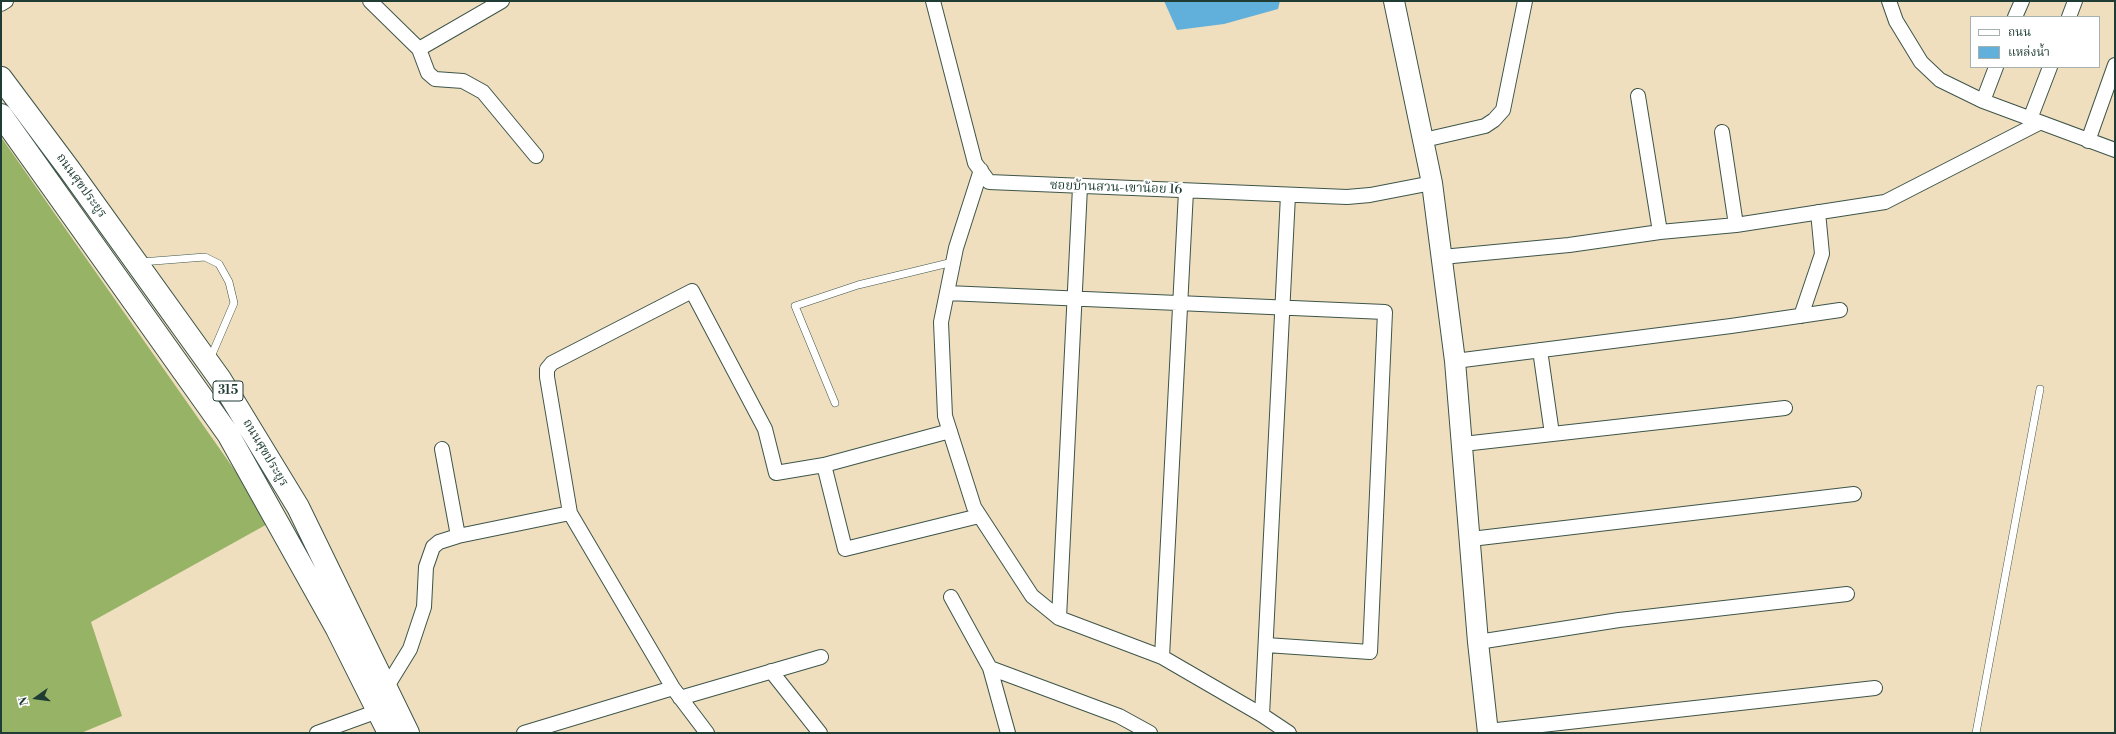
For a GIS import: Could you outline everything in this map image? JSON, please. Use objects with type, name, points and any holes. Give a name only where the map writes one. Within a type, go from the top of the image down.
[{"type":"main road","name":"ถนนศุขประยูร","points":[[1,78],[209,363],[293,499],[408,733]]},
{"type":"main road","name":"ถนนศุขประยูร","points":[[1,115],[228,434],[337,630],[389,733]]},
{"type":"street","points":[[1,4],[6,1]]},
{"type":"street","points":[[370,1],[419,49],[428,73],[435,79],[463,81],[483,92],[536,156]]},
{"type":"street","name":"ซอยบ้านสวน-เขาน้อย 16","points":[[933,1],[975,163],[989,182],[1346,197],[1370,195],[1432,183]]},
{"type":"street","points":[[1394,1],[1424,140],[1432,183],[1442,258],[1455,361],[1471,540],[1478,642],[1488,732],[1875,688]]},
{"type":"street","points":[[1424,140],[1485,126],[1494,120],[1503,110],[1525,1]]},
{"type":"street","points":[[1888,1],[1896,21],[1921,62],[1940,80],[1984,101],[2115,150]]},
{"type":"street","points":[[2016,16],[2022,1]]},
{"type":"street","points":[[2069,16],[2075,1]]},
{"type":"street","points":[[419,49],[498,2]]},
{"type":"street","points":[[2088,141],[2115,66]]},
{"type":"street","points":[[1984,101],[1996,68]]},
{"type":"street","points":[[1442,258],[1569,246],[1660,232],[1736,225],[1885,202],[2035,121],[2050,68]]},
{"type":"street","points":[[1638,96],[1660,232]]},
{"type":"street","points":[[1722,132],[1736,225]]},
{"type":"street","points":[[981,170],[953,262],[941,322],[945,416],[974,507],[1032,596],[1059,618],[1162,657],[1262,715],[1289,733]]},
{"type":"street","points":[[1059,618],[1080,187]]},
{"type":"street","points":[[1162,657],[1186,191]]},
{"type":"street","points":[[1262,715],[1288,195]]},
{"type":"street","points":[[1801,316],[1822,254],[1818,212]]},
{"type":"street","points":[[707,733],[676,693],[570,513],[547,377],[547,369],[552,363],[692,291],[765,429],[776,473],[824,465],[950,431]]},
{"type":"street","points":[[947,293],[1385,312],[1370,652],[1266,645]]},
{"type":"street","points":[[1455,361],[1840,310]]},
{"type":"street","points":[[1540,350],[1552,434]]},
{"type":"street","points":[[1463,444],[1785,408]]},
{"type":"street","points":[[442,449],[458,536]]},
{"type":"street","points":[[824,465],[845,549],[979,516]]},
{"type":"street","points":[[1471,540],[1854,494]]},
{"type":"street","points":[[273,515],[293,499]]},
{"type":"street","points":[[386,688],[410,649],[424,607],[426,567],[432,546],[439,542],[458,536],[570,513]]},
{"type":"street","points":[[1478,642],[1619,620],[1847,594]]},
{"type":"street","points":[[951,597],[990,668],[1008,733]]},
{"type":"street","points":[[524,733],[822,657]]},
{"type":"street","points":[[990,668],[1119,716],[1150,733]]},
{"type":"street","points":[[771,671],[820,733]]},
{"type":"street","points":[[317,733],[378,711]]},
{"type":"lane","points":[[137,263],[205,257],[220,264],[231,287],[234,303],[209,363]]},
{"type":"lane","points":[[835,403],[795,306],[858,285],[953,262]]},
{"type":"lane","points":[[1976,733],[2040,388]]},
{"type":"green space","points":[[1,137],[271,522],[91,622],[122,716],[81,733],[1,733]]},
{"type":"water","points":[[1164,1],[1280,1],[1278,9],[1224,24],[1177,30]]}]
